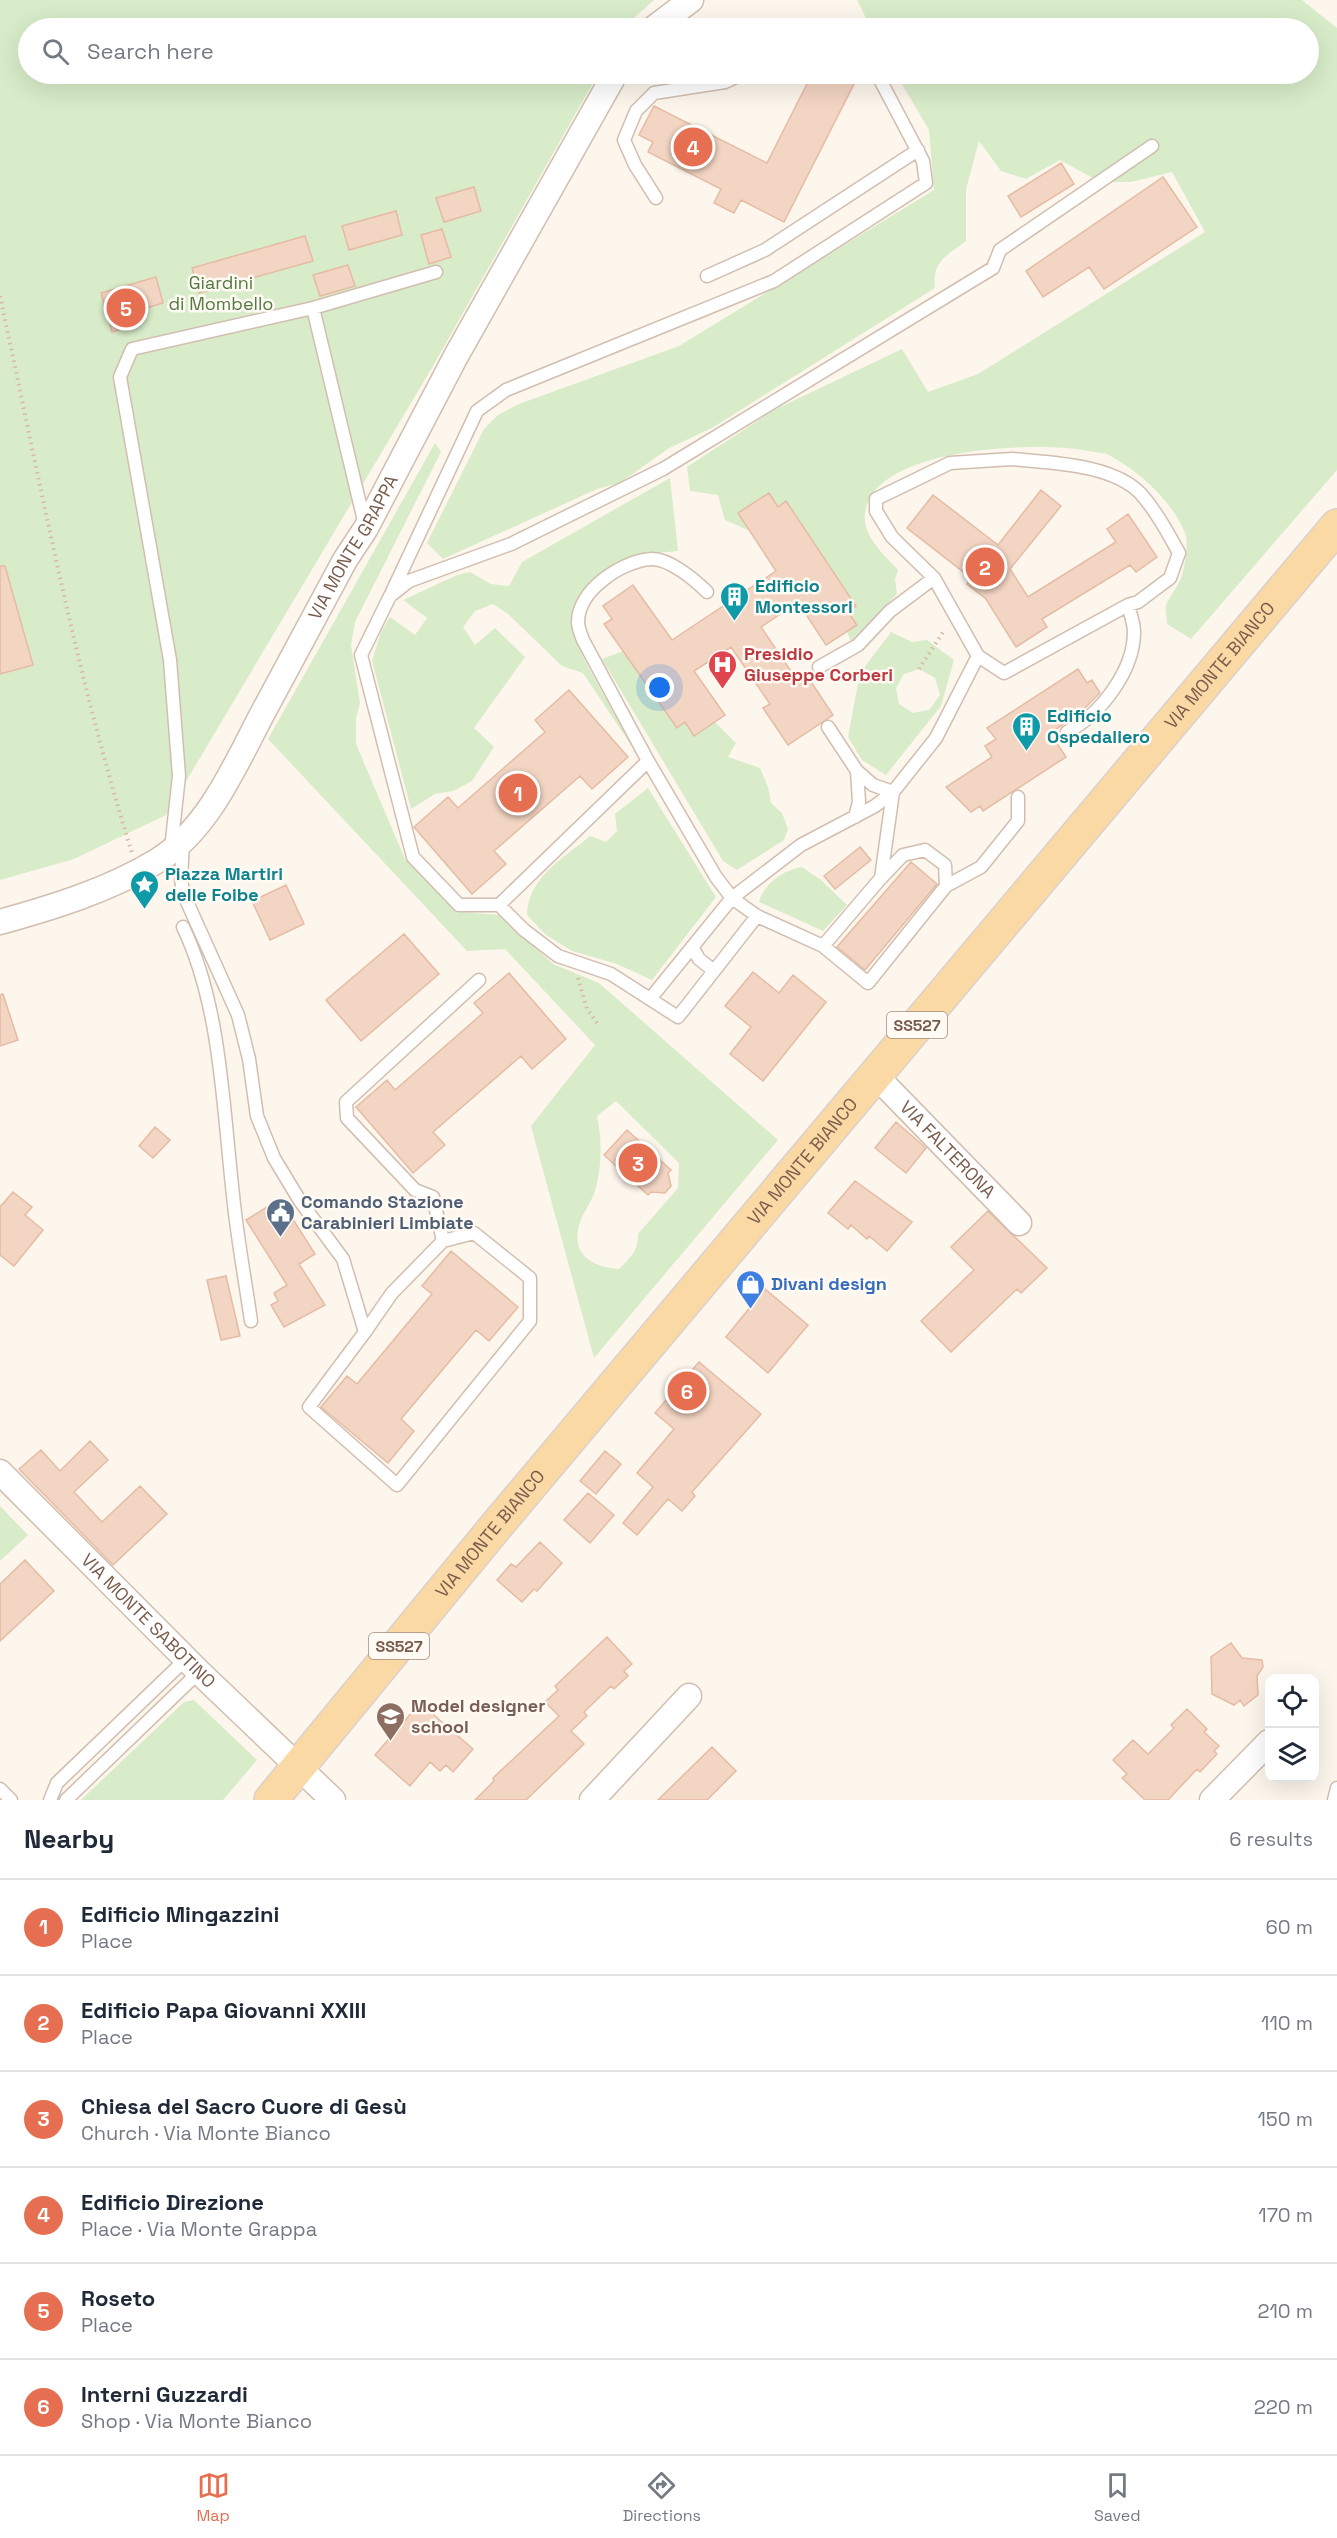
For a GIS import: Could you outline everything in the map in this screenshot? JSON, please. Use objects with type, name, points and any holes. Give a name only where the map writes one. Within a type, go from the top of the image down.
[{"type":"main road","name":"VIA MONTE BIANCO","points":[[271,1800],[497,1525],[1337,526]]},
{"type":"street","points":[[667,18],[691,0]]},
{"type":"street","name":"VIA MONTE GRAPPA","points":[[0,922],[90,894],[138,872],[177,844],[200,820],[225,783],[345,560],[366,528],[456,356],[609,84]]},
{"type":"street","name":"VIA FALTERONA","points":[[875,1075],[1019,1223]]},
{"type":"street","name":"VIA MONTE SABOTINO","points":[[0,1472],[192,1665],[333,1800]]},
{"type":"street","points":[[596,1798],[689,1696]]},
{"type":"street","points":[[1212,1800],[1265,1746]]},
{"type":"lane","points":[[656,198],[635,165],[624,140],[636,111],[654,93],[712,84]]},
{"type":"lane","points":[[648,761],[499,904],[459,905],[413,857],[361,655],[477,411],[506,390],[774,281],[926,183],[924,161],[882,84]]},
{"type":"lane","points":[[390,596],[409,581],[511,544],[663,469],[993,268],[999,250],[1152,147]]},
{"type":"lane","points":[[707,276],[765,250],[918,150]]},
{"type":"lane","points":[[364,1332],[343,1259],[300,1201],[274,1158],[256,1116],[249,1059],[238,1016],[183,893],[177,844],[179,776],[170,660],[120,377],[132,349],[313,308],[436,272]]},
{"type":"lane","points":[[313,308],[366,528]]},
{"type":"lane","points":[[1012,459],[1060,464],[1107,473],[1139,492],[1163,525],[1179,553],[1170,578],[1138,602],[1128,604],[1004,673],[978,656],[934,578],[892,537],[876,511],[876,499],[950,463],[1012,459]]},
{"type":"lane","points":[[707,592],[687,573],[653,559],[618,568],[589,592],[578,621],[583,640],[648,761],[716,877],[732,898],[757,916],[823,946],[868,983],[946,886],[981,867],[1011,830],[1018,821],[1018,797]]},
{"type":"lane","points":[[819,667],[858,645],[890,611],[934,578]]},
{"type":"lane","points":[[1067,732],[1081,725],[1110,694],[1130,658],[1134,631],[1128,604]]},
{"type":"lane","points":[[650,999],[732,898],[801,846],[855,817],[893,792],[936,738],[978,656]]},
{"type":"lane","points":[[828,727],[857,771],[873,785],[893,792]]},
{"type":"lane","points":[[855,817],[859,802],[857,771]]},
{"type":"lane","points":[[881,878],[893,792]]},
{"type":"lane","points":[[823,946],[903,855],[925,850],[945,865],[946,886]]},
{"type":"lane","points":[[499,904],[524,930],[558,956],[611,974],[678,1017],[757,916]]},
{"type":"lane","points":[[183,927],[198,959],[213,1028],[225,1098],[233,1196],[251,1321]]},
{"type":"lane","points":[[692,947],[699,959],[714,971]]},
{"type":"lane","points":[[443,1241],[433,1197],[415,1190],[347,1118],[346,1102],[479,980]]},
{"type":"lane","points":[[474,1233],[530,1278],[530,1321],[397,1485],[309,1407],[364,1332],[392,1293],[443,1241],[474,1233]]},
{"type":"lane","points":[[50,1800],[57,1783],[192,1665]]},
{"type":"lane","points":[[66,1800],[192,1665]]},
{"type":"lane","points":[[1334,1800],[1337,1788]]},
{"type":"lane","points":[[0,1789],[11,1800]]},
{"type":"path","points":[[0,296],[68,612],[114,796],[138,872]]},
{"type":"path","points":[[920,669],[955,615]]},
{"type":"path","points":[[578,963],[579,990],[587,1009],[597,1023]]},
{"type":"green space","name":"Giardini di Mombello","points":[[0,0],[654,0],[634,18],[18,18],[18,84],[592,84],[433,366],[166,815],[74,859],[0,880]]},
{"type":"green space","points":[[857,0],[1302,0],[1337,28],[1337,470],[1191,639],[1167,624],[1167,602],[1180,581],[1187,548],[1185,533],[1180,521],[1154,488],[1132,470],[1106,454],[1060,448],[997,449],[962,453],[928,461],[899,472],[878,488],[866,508],[865,517],[869,535],[879,550],[898,570],[895,579],[897,594],[851,641],[847,632],[857,625],[848,612],[856,606],[786,502],[778,507],[768,493],[738,513],[750,531],[725,520],[718,495],[690,491],[687,467],[774,410],[902,349],[928,392],[978,374],[1205,232],[1172,172],[1131,182],[1100,182],[1060,160],[1026,179],[1001,171],[979,141],[966,189],[966,241],[938,265],[935,288],[712,428],[669,448],[620,483],[597,489],[443,559],[427,543],[484,429],[498,415],[519,404],[679,346],[934,190],[929,130],[902,84],[1319,84],[1319,18],[866,18]]},
{"type":"green space","points":[[435,443],[441,452],[355,622],[351,645],[360,703],[356,718],[356,744],[405,859],[461,912],[500,915],[553,964],[599,983],[778,1140],[594,1358],[531,1126],[595,1045],[505,949],[467,951],[268,739]],"holes":[[[616,1101],[679,1163],[678,1188],[638,1234],[635,1249],[619,1269],[603,1266],[588,1259],[579,1248],[577,1240],[581,1219],[594,1193],[598,1178],[600,1134],[597,1116]]]},
{"type":"green space","points":[[670,478],[678,551],[633,555],[584,590],[574,615],[574,635],[585,661],[633,748],[583,673],[562,666],[508,614],[493,604],[475,611],[463,627],[475,645],[495,628],[525,657],[474,728],[494,747],[472,781],[453,791],[435,794],[411,809],[372,661],[381,632],[390,617],[415,635],[427,618],[403,600],[457,575],[470,572],[491,584],[509,586],[522,562]]},
{"type":"green space","points":[[891,632],[912,642],[927,640],[954,660],[941,706],[886,775],[862,760],[848,737],[860,673]],"holes":[[[919,669],[935,678],[940,695],[929,710],[913,713],[899,704],[896,688],[904,674]]]},
{"type":"green space","points":[[623,651],[677,728],[685,722],[695,736],[715,722],[736,743],[728,757],[760,768],[768,787],[771,803],[782,813],[788,829],[784,840],[737,870],[723,861],[602,659]]},
{"type":"green space","points":[[648,788],[716,897],[652,980],[617,964],[572,951],[546,935],[527,915],[533,890],[540,879],[558,861],[590,836],[606,842],[617,831],[615,814]]},
{"type":"green space","points":[[802,867],[821,880],[847,905],[823,931],[759,902],[770,883],[788,871]]},
{"type":"green space","points":[[0,1506],[28,1535],[0,1561]]},
{"type":"green space","points":[[194,1700],[257,1760],[223,1800],[81,1800],[184,1702]]},
{"type":"building","points":[[807,84],[854,84],[784,222],[741,200],[734,213],[714,203],[721,189],[648,152],[653,142],[639,135],[654,106],[767,163]]},
{"type":"building","points":[[1061,163],[1074,184],[1021,217],[1008,196]]},
{"type":"building","points":[[1163,177],[1197,227],[1104,289],[1089,267],[1043,297],[1026,271]]},
{"type":"building","points":[[474,187],[481,211],[444,222],[436,198]]},
{"type":"building","points":[[396,211],[402,235],[349,250],[342,226]]},
{"type":"building","points":[[442,229],[451,257],[429,264],[421,235]]},
{"type":"building","points":[[305,236],[313,261],[199,293],[192,268]]},
{"type":"building","points":[[348,265],[355,286],[320,296],[313,275]]},
{"type":"building","points":[[156,277],[163,303],[130,313],[134,325],[112,332],[101,293]]},
{"type":"building","points":[[1041,490],[1061,506],[1010,569],[1028,597],[1116,542],[1107,529],[1128,514],[1157,557],[1136,572],[1130,565],[1042,619],[1047,627],[1016,647],[986,599],[967,584],[971,578],[907,528],[933,495],[998,545]]},
{"type":"building","name":"Edificio Montessori","points":[[769,493],[778,507],[786,501],[856,606],[848,612],[857,625],[826,645],[798,602],[761,627],[799,683],[808,677],[833,715],[788,745],[763,708],[770,704],[731,647],[694,671],[725,715],[694,736],[685,722],[677,728],[604,624],[612,619],[603,606],[633,585],[672,640],[776,571],[738,513]]},
{"type":"building","points":[[0,566],[5,566],[33,665],[0,674]]},
{"type":"building","name":"Edificio Ospedaliero","points":[[1078,669],[1087,683],[1092,680],[1100,693],[1079,714],[1050,733],[1066,757],[983,811],[980,806],[971,812],[946,787],[992,757],[985,746],[996,739],[987,728]]},
{"type":"building","points":[[569,690],[628,757],[592,789],[580,776],[494,851],[506,864],[472,894],[414,827],[448,797],[458,808],[545,732],[535,720]]},
{"type":"building","points":[[860,847],[871,860],[835,889],[824,876]]},
{"type":"building","points":[[911,862],[937,884],[865,970],[837,947]]},
{"type":"building","points":[[286,885],[304,924],[270,940],[252,901]]},
{"type":"building","points":[[404,934],[439,974],[361,1041],[326,1000]]},
{"type":"building","points":[[753,972],[779,993],[793,975],[826,1002],[763,1081],[730,1054],[751,1027],[725,1006]]},
{"type":"building","points":[[509,973],[566,1039],[532,1069],[521,1056],[433,1132],[445,1145],[413,1173],[356,1107],[387,1080],[395,1090],[483,1013],[474,1003]]},
{"type":"building","points":[[3,994],[18,1040],[0,1046],[0,995]]},
{"type":"building","points":[[896,1122],[926,1148],[906,1173],[875,1148]]},
{"type":"building","points":[[155,1127],[170,1140],[153,1158],[139,1146]]},
{"type":"building","points":[[627,1130],[671,1170],[668,1173],[671,1186],[665,1193],[651,1192],[648,1195],[604,1155]]},
{"type":"building","points":[[855,1181],[912,1222],[887,1251],[869,1236],[867,1239],[851,1225],[848,1229],[828,1213]]},
{"type":"building","points":[[13,1192],[32,1207],[25,1215],[43,1230],[14,1266],[0,1255],[0,1207]]},
{"type":"building","points":[[280,1199],[315,1254],[299,1264],[325,1305],[284,1327],[271,1305],[278,1301],[274,1293],[287,1285],[246,1220]]},
{"type":"building","points":[[988,1211],[1047,1268],[1021,1293],[1017,1289],[951,1352],[921,1321],[974,1270],[951,1247]]},
{"type":"building","points":[[451,1251],[518,1307],[489,1341],[476,1330],[401,1419],[414,1431],[388,1463],[321,1407],[347,1376],[357,1384],[432,1294],[422,1286]]},
{"type":"building","points":[[226,1276],[240,1336],[221,1340],[207,1280]]},
{"type":"building","points":[[765,1289],[808,1325],[768,1373],[726,1337]]},
{"type":"building","points":[[699,1362],[761,1414],[692,1492],[695,1496],[682,1511],[668,1499],[637,1535],[623,1523],[653,1487],[637,1473],[674,1429],[655,1413]]},
{"type":"building","points":[[90,1441],[108,1460],[74,1492],[102,1522],[140,1486],[167,1514],[113,1565],[19,1469],[41,1450],[60,1471]]},
{"type":"building","points":[[605,1451],[621,1464],[596,1494],[580,1481]]},
{"type":"building","points":[[588,1493],[614,1515],[590,1543],[564,1520]]},
{"type":"building","points":[[540,1542],[562,1563],[537,1591],[534,1589],[522,1602],[497,1580],[511,1564],[516,1567]]},
{"type":"building","points":[[25,1560],[54,1591],[0,1641],[0,1584]]},
{"type":"building","points":[[607,1637],[632,1664],[624,1671],[628,1676],[614,1689],[611,1686],[584,1712],[587,1716],[571,1731],[584,1744],[526,1800],[475,1800],[494,1781],[493,1778],[559,1716],[545,1702],[558,1690],[555,1686]]},
{"type":"building","points":[[1231,1643],[1242,1658],[1262,1660],[1263,1667],[1257,1676],[1258,1695],[1244,1706],[1240,1700],[1234,1705],[1212,1694],[1211,1657]]},
{"type":"building","points":[[420,1703],[473,1749],[453,1772],[446,1765],[440,1771],[430,1762],[410,1786],[375,1755]]},
{"type":"building","points":[[1187,1709],[1207,1729],[1204,1732],[1219,1746],[1214,1751],[1217,1754],[1200,1772],[1197,1769],[1168,1800],[1145,1800],[1122,1778],[1127,1774],[1113,1760],[1133,1740],[1148,1754],[1174,1728],[1171,1725]]},
{"type":"building","points":[[712,1747],[736,1771],[707,1800],[658,1800]]},
{"type":"place","name":"Edificio Direzione","points":[[693,147]]},
{"type":"place","name":"Roseto","points":[[126,308]]},
{"type":"place","name":"Edificio Papa Giovanni XXIII","points":[[985,567]]},
{"type":"place","name":"Edificio Montessori","points":[[734,622]]},
{"type":"place","name":"Presidio Giuseppe Corberi","points":[[723,690]]},
{"type":"place","name":"Edificio Ospedaliero","points":[[1026,752]]},
{"type":"place","name":"Edificio Mingazzini","points":[[518,793]]},
{"type":"place","name":"Piazza Martiri delle Foibe","points":[[144,910]]},
{"type":"place","name":"Chiesa del Sacro Cuore di Gesù","points":[[638,1163]]},
{"type":"place","name":"Comando Stazione Carabinieri Limbiate","points":[[280,1238]]},
{"type":"place","name":"Divani design","points":[[750,1310]]},
{"type":"place","name":"Interni Guzzardi","points":[[687,1391]]},
{"type":"place","name":"Model designer school","points":[[390,1742]]}]
